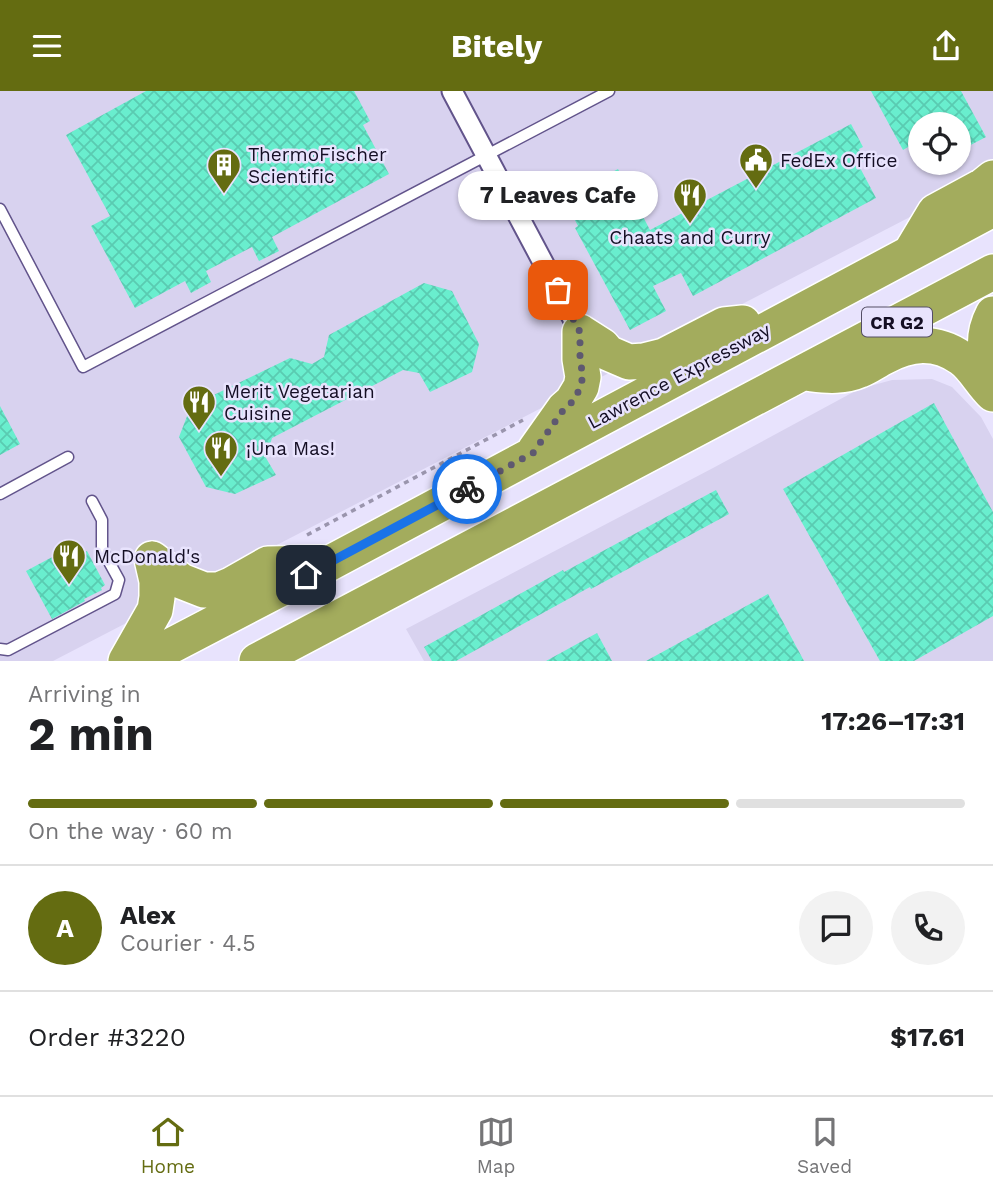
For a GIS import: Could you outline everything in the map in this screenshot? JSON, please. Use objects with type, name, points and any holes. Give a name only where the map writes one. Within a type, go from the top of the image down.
[{"type":"highway","points":[[911,252],[935,212],[993,178]]},
{"type":"highway","name":"Lawrence Expressway","points":[[142,661],[993,209]]},
{"type":"highway","name":"CR G2","points":[[257,661],[993,272]]},
{"type":"highway","points":[[993,314],[988,323],[985,354],[993,379]]},
{"type":"highway","points":[[580,332],[608,353],[629,362],[664,356],[724,325],[785,320]]},
{"type":"highway","points":[[533,453],[581,387],[583,377],[580,332]]},
{"type":"highway","points":[[801,373],[837,376],[850,374],[901,349],[912,345],[925,345],[938,347],[960,358],[993,394]]},
{"type":"highway","points":[[126,661],[155,610],[157,581],[152,559],[181,581],[204,590],[219,590],[268,564],[330,563]]},
{"type":"street","points":[[452,91],[580,332]]},
{"type":"lane","points":[[0,209],[83,367],[609,91]]},
{"type":"lane","points":[[0,494],[68,457]]},
{"type":"lane","points":[[3,652],[115,594],[119,580],[102,549],[102,520],[92,501]]},
{"type":"path","points":[[308,535],[524,419]]},
{"type":"shaded area","points":[[0,91],[993,91],[993,174],[53,661],[0,661]]},
{"type":"shaded area","points":[[932,379],[952,387],[981,417],[993,439],[993,661],[424,661],[406,629],[859,389],[892,380]]},
{"type":"building","name":"ThermoFischer Scientific","points":[[146,91],[354,91],[370,121],[363,125],[389,174],[272,237],[279,251],[259,261],[252,247],[206,271],[211,282],[191,293],[185,281],[135,308],[91,226],[110,216],[66,135]]},
{"type":"building","points":[[871,91],[961,91],[986,137],[971,145],[971,112],[908,112],[908,147],[903,150]]},
{"type":"building","points":[[851,124],[863,147],[859,149],[865,160],[858,164],[876,198],[693,296],[681,273],[653,286],[666,311],[630,330],[575,228],[578,226],[565,201],[571,198],[569,195],[618,169],[650,230]]},
{"type":"building","points":[[424,283],[452,291],[479,344],[472,372],[430,392],[419,373],[403,370],[272,438],[266,458],[276,475],[235,494],[206,487],[179,437],[191,406],[290,358],[312,364],[324,357],[329,335]]},
{"type":"building","points":[[934,403],[993,512],[993,616],[914,661],[880,661],[783,489]]},
{"type":"building","points":[[0,406],[20,444],[0,455]]},
{"type":"building","points":[[716,490],[729,514],[591,589],[590,587],[456,661],[432,661],[424,647],[563,570],[564,572]]},
{"type":"building","name":"McDonald's","points":[[71,547],[76,557],[87,551],[105,585],[102,590],[84,599],[85,601],[52,619],[26,571]]},
{"type":"building","points":[[768,594],[804,661],[646,661]]},
{"type":"building","points":[[597,633],[612,661],[546,661]]},
{"type":"way so far","points":[[467,489],[533,453],[581,387],[583,377],[580,332],[558,290]]},
{"type":"place","name":"FedEx Office","points":[[756,190]]},
{"type":"place","name":"ThermoFischer Scientific","points":[[224,195]]},
{"type":"place","name":"Chaats and Curry","points":[[690,225]]},
{"type":"place","name":"7 Leaves Cafe","points":[[558,290]]},
{"type":"place","name":"Merit Vegetarian Cuisine","points":[[199,432]]},
{"type":"place","name":"¡Una Mas!","points":[[221,478]]},
{"type":"place","name":"McDonald's","points":[[69,586]]},
{"type":"route","points":[[306,575],[467,489]]}]
